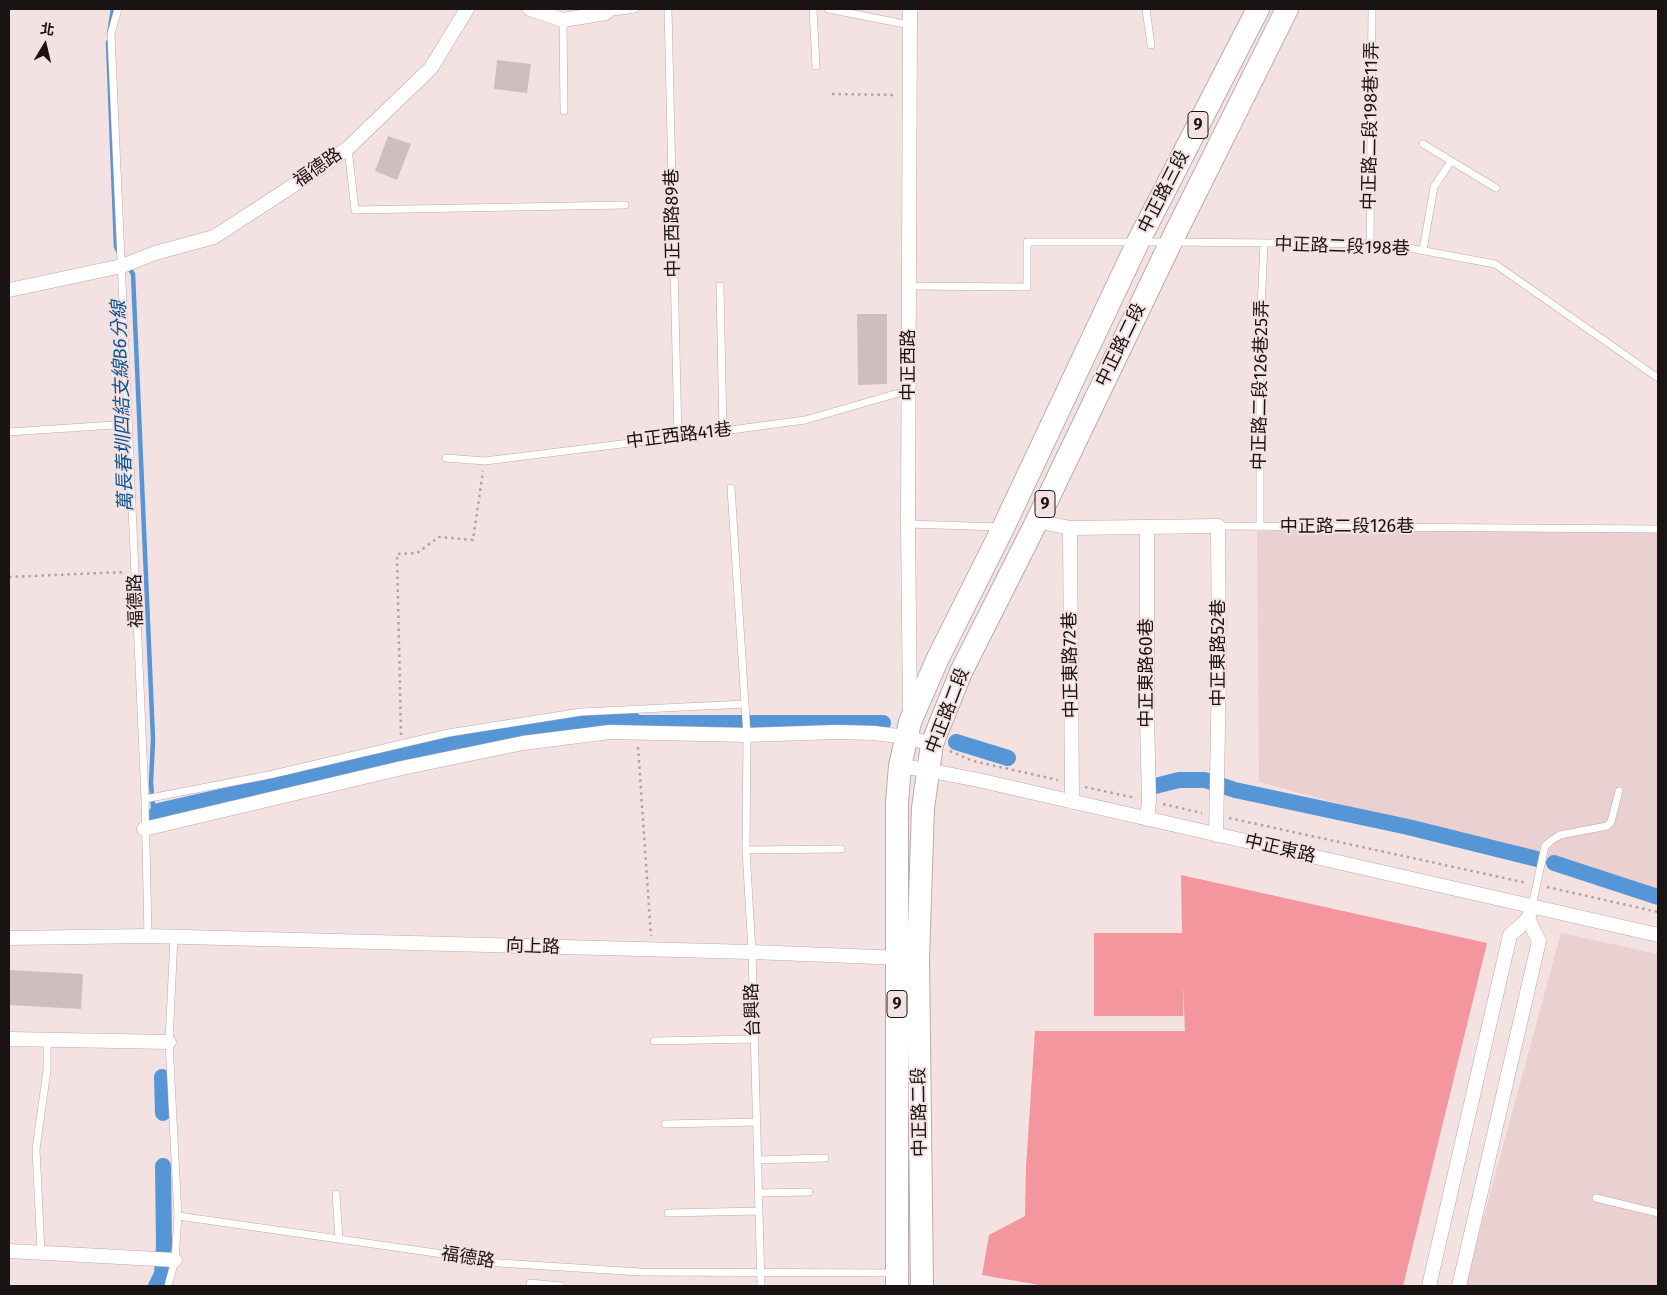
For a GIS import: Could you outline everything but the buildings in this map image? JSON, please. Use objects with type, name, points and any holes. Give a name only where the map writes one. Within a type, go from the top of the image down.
[{"type":"main road","name":"中正路三段","points":[[1138,242],[1258,9]]},
{"type":"main road","name":"中正路三段","points":[[1171,242],[1287,9]]},
{"type":"main road","name":"中正路二段","points":[[922,1286],[908,958],[897,802],[900,766],[908,730],[938,658],[1004,526],[1138,242]]},
{"type":"main road","name":"中正路二段","points":[[897,1280],[908,958],[927,770],[932,744],[961,672],[1037,521],[1171,242]]},
{"type":"street","name":"福德路","points":[[9,290],[122,266],[155,253],[214,237],[348,148],[431,68],[467,9]]},
{"type":"street","points":[[530,9],[563,20],[606,11]]},
{"type":"street","name":"中正西路","points":[[908,730],[910,9]]},
{"type":"street","name":"中正路二段126巷","points":[[1037,521],[1070,528],[1218,526]]},
{"type":"street","name":"中正東路52巷","points":[[1216,835],[1218,785],[1218,526]]},
{"type":"street","name":"中正東路72巷","points":[[1070,528],[1072,802]]},
{"type":"street","name":"中正東路60巷","points":[[1147,528],[1149,801],[1147,819]]},
{"type":"street","points":[[144,829],[402,768],[523,743],[610,732],[747,735],[837,732],[874,733],[908,730],[932,744]]},
{"type":"street","name":"中正東路","points":[[900,766],[927,770],[1147,819],[1530,912],[1658,935]]},
{"type":"street","points":[[1429,1286],[1510,935],[1530,912]]},
{"type":"street","points":[[1459,1286],[1539,941],[1530,912]]},
{"type":"street","name":"向上路","points":[[9,938],[174,936],[908,958]]},
{"type":"street","points":[[9,1039],[169,1042]]},
{"type":"street","points":[[9,1251],[175,1260]]},
{"type":"lane","name":"福德路","points":[[118,9],[111,34],[145,799],[144,829],[148,936]]},
{"type":"lane","points":[[606,11],[635,9]]},
{"type":"lane","name":"中正西路89巷","points":[[668,9],[678,437]]},
{"type":"lane","points":[[813,9],[816,66]]},
{"type":"lane","points":[[828,9],[910,26]]},
{"type":"lane","points":[[1146,9],[1150,45]]},
{"type":"lane","name":"中正路二段198巷11弄","points":[[1370,244],[1372,9]]},
{"type":"lane","points":[[563,20],[564,111]]},
{"type":"lane","points":[[1423,144],[1496,188]]},
{"type":"lane","points":[[348,148],[355,210],[625,205]]},
{"type":"lane","points":[[1423,250],[1434,187],[1451,161]]},
{"type":"lane","name":"中正路二段198巷","points":[[909,286],[1027,287],[1027,242],[1370,244],[1423,250],[1494,264],[1658,378]]},
{"type":"lane","name":"中正路二段126巷25弄","points":[[1260,526],[1260,330],[1264,244]]},
{"type":"lane","points":[[720,286],[723,431]]},
{"type":"lane","name":"中正西路41巷","points":[[446,458],[485,461],[804,420],[908,390]]},
{"type":"lane","points":[[9,432],[129,424]]},
{"type":"lane","name":"台興路","points":[[731,488],[747,735],[746,850],[752,952],[761,1286]]},
{"type":"lane","points":[[908,524],[1004,526]]},
{"type":"lane","name":"中正路二段126巷","points":[[1218,526],[1658,529]]},
{"type":"lane","points":[[145,799],[269,776],[448,733],[581,712],[745,704]]},
{"type":"lane","points":[[1530,912],[1546,846],[1560,835],[1607,826],[1611,822],[1619,791]]},
{"type":"lane","points":[[746,850],[841,849]]},
{"type":"lane","points":[[168,1286],[175,1260],[178,1216],[169,1042],[174,936]]},
{"type":"lane","points":[[654,1041],[754,1039]]},
{"type":"lane","points":[[41,1252],[36,1149],[47,1070],[47,1040]]},
{"type":"lane","points":[[665,1124],[757,1122]]},
{"type":"lane","points":[[758,1160],[824,1158]]},
{"type":"lane","points":[[758,1194],[809,1192]]},
{"type":"lane","points":[[336,1194],[339,1239]]},
{"type":"lane","points":[[1596,1198],[1658,1213]]},
{"type":"lane","points":[[668,1213],[759,1211]]},
{"type":"lane","name":"福德路","points":[[178,1216],[436,1253],[484,1262],[640,1272],[761,1273],[897,1280]]},
{"type":"lane","points":[[530,1286],[530,1283],[561,1286]]},
{"type":"path","points":[[832,94],[910,95]]},
{"type":"path","points":[[401,743],[397,554],[417,553],[439,537],[473,540],[485,461]]},
{"type":"path","points":[[9,577],[135,571]]},
{"type":"path","points":[[637,732],[652,950]]},
{"type":"path","name":"中正東路","points":[[932,744],[973,761],[1072,784],[1658,912]]},
{"type":"shaded area","points":[[1658,530],[1658,890],[1259,782],[1257,531]]},
{"type":"shaded area","points":[[1181,875],[1487,943],[1403,1286],[1045,1286],[982,1275],[989,1235],[1025,1216],[1026,1167],[1035,1031],[1185,1031],[1183,986],[1183,1016],[1094,1016],[1094,933],[1182,933]]},
{"type":"shaded area","points":[[1561,933],[1658,954],[1658,1286],[1465,1286]]},
{"type":"waterway","name":"萬長春圳四結支線B6分線","points":[[109,34],[113,9]]},
{"type":"waterway","name":"萬長春圳四結支線B6分線","points":[[108,42],[116,247],[119,253]]},
{"type":"waterway","name":"萬長春圳四結支線B6分線","points":[[128,266],[133,274],[153,739],[151,783],[153,807]]},
{"type":"waterway","points":[[565,717],[635,714],[640,718],[737,718],[738,723]]},
{"type":"waterway","points":[[156,819],[155,815],[546,727],[611,723],[883,723]]},
{"type":"waterway","points":[[155,815],[153,807],[159,805],[503,727]]},
{"type":"waterway","points":[[956,742],[1008,758]]},
{"type":"waterway","points":[[1155,786],[1179,780],[1205,780],[1235,790],[1408,827],[1537,859]]},
{"type":"waterway","points":[[1554,863],[1658,897]]},
{"type":"waterway","points":[[162,1077],[163,1113]]},
{"type":"waterway","points":[[156,1286],[162,1274],[164,1245],[163,1166]]}]
